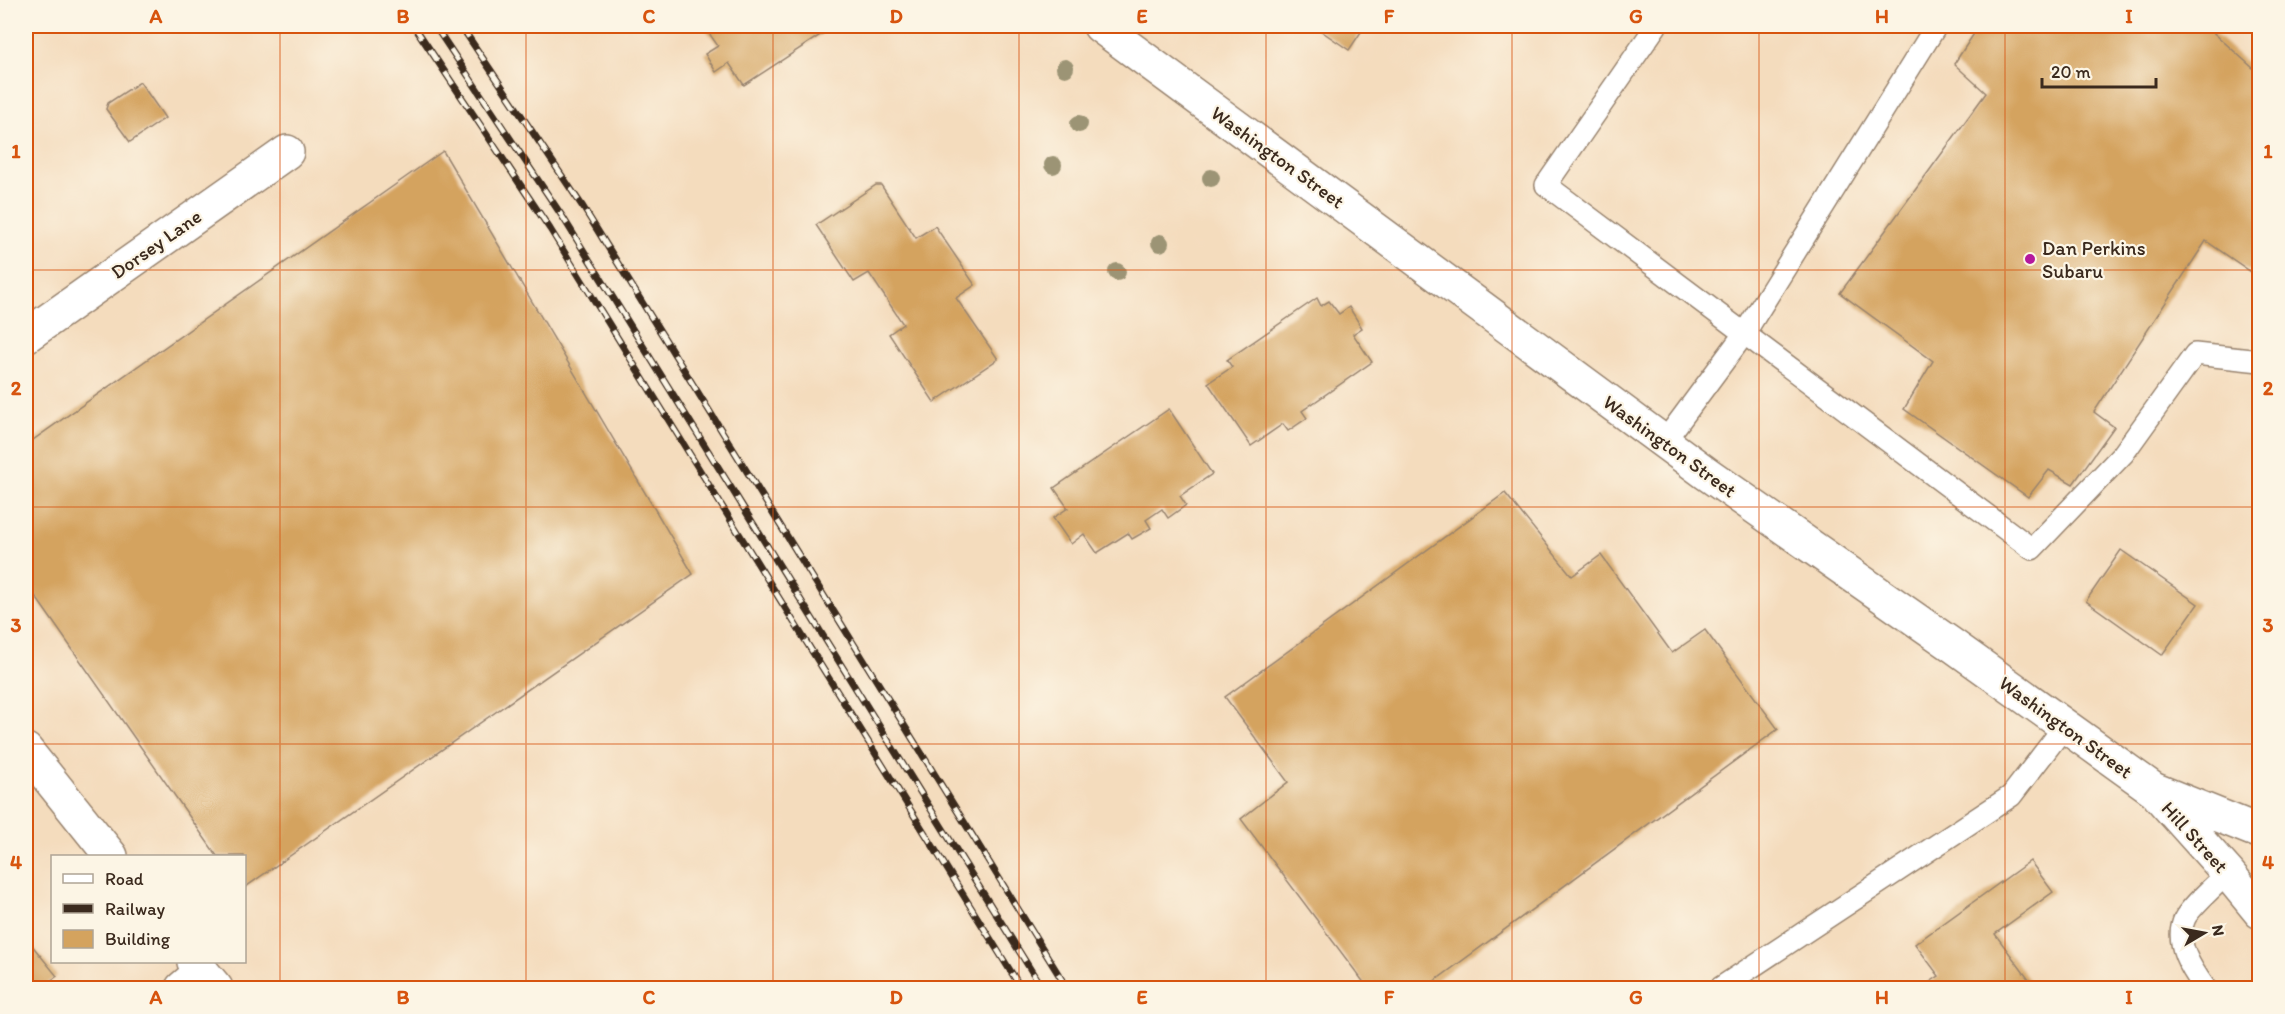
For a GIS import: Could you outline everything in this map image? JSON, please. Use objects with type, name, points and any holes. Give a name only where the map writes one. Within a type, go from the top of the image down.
[{"type":"street","name":"Washington Street","points":[[1100,26],[1665,442],[2153,789],[2259,832]]},
{"type":"street","name":"Dorsey Lane","points":[[26,336],[287,152]]},
{"type":"street","points":[[26,750],[110,855]]},
{"type":"street","name":"Hill Street","points":[[2153,789],[2228,873],[2259,912]]},
{"type":"lane","points":[[1656,26],[1546,185],[2032,549],[2123,454],[2195,354],[2259,361]]},
{"type":"lane","points":[[1665,442],[1744,334],[1936,26]]},
{"type":"lane","points":[[1720,988],[2011,796],[2064,727]]},
{"type":"lane","points":[[2205,988],[2191,968],[2182,942],[2185,919],[2228,873]]},
{"type":"building","points":[[704,26],[834,26],[744,85],[729,63],[716,72],[705,54],[718,46]]},
{"type":"building","points":[[1314,26],[1365,26],[1349,50]]},
{"type":"building","name":"Dan Perkins Subaru","points":[[1979,26],[2206,26],[2254,69],[2260,78],[2260,278],[2206,241],[2094,412],[2114,427],[2073,484],[2049,470],[2028,497],[1904,409],[1933,361],[1840,293],[1986,93],[1954,64]]},
{"type":"building","points":[[140,82],[165,118],[130,142],[106,109],[108,103]]},
{"type":"building","points":[[443,151],[693,574],[246,887],[246,855],[216,855],[26,583],[26,445]]},
{"type":"building","points":[[876,185],[881,185],[916,238],[935,226],[975,285],[956,298],[998,359],[934,402],[889,334],[903,324],[869,273],[854,282],[816,225]]},
{"type":"building","points":[[1317,298],[1321,306],[1329,301],[1339,314],[1349,307],[1362,328],[1353,334],[1372,362],[1302,411],[1307,418],[1288,431],[1283,424],[1251,446],[1208,383],[1232,367],[1227,360]]},
{"type":"building","points":[[1169,409],[1212,474],[1180,496],[1186,505],[1168,518],[1162,509],[1146,520],[1151,528],[1132,539],[1128,533],[1097,553],[1084,534],[1071,544],[1053,518],[1068,508],[1054,488]]},
{"type":"building","points":[[1505,493],[1572,576],[1601,555],[1672,653],[1705,630],[1778,729],[1425,988],[1368,988],[1241,819],[1288,782],[1225,697]]},
{"type":"building","points":[[2121,550],[2198,604],[2162,655],[2086,601]]},
{"type":"building","points":[[2030,861],[2053,892],[1995,934],[2035,988],[1921,988],[1939,976],[1915,944]]},
{"type":"building","points":[[26,938],[57,976],[41,988],[26,988]]},
{"type":"railway","points":[[414,26],[550,229],[1021,988]]},
{"type":"railway","points":[[435,26],[564,219],[1042,988]]},
{"type":"railway","points":[[461,26],[583,207],[1067,988]]},
{"type":"place","name":"Dan Perkins Subaru","points":[[2030,259]]}]
